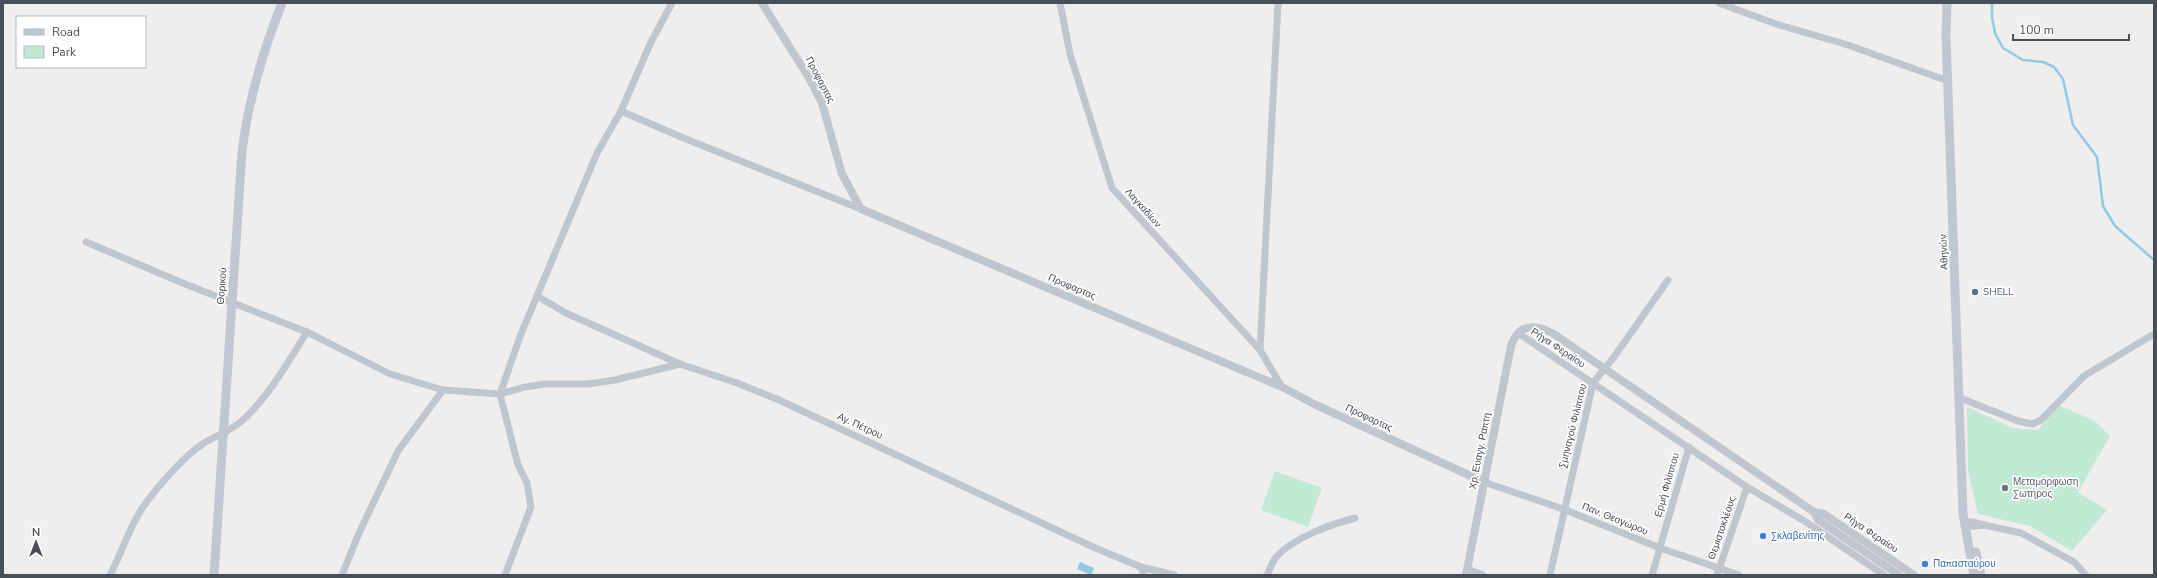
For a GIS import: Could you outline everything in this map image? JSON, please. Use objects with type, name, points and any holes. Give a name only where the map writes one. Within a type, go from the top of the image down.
[{"type":"main road","name":"Θορικού","points":[[214,575],[245,127],[270,35],[282,3]]},
{"type":"main road","name":"Αθηνών","points":[[1947,3],[1948,81],[1963,501],[1981,575]]},
{"type":"main road","name":"Αθηνών","points":[[1968,524],[1974,575]]},
{"type":"street","points":[[505,575],[531,507],[527,483],[518,465],[500,394],[521,334],[597,153],[621,111],[652,42],[672,3]]},
{"type":"street","name":"Προφαρτας","points":[[762,3],[809,78],[822,103],[842,174],[861,209],[1282,387],[1316,405],[1484,482]]},
{"type":"street","name":"Λαγκαδίων","points":[[1060,3],[1070,54],[1112,188],[1260,350],[1282,387]]},
{"type":"street","points":[[1260,350],[1278,3]]},
{"type":"street","points":[[1719,3],[1776,24],[1845,44],[1948,81]]},
{"type":"street","points":[[621,111],[681,137],[861,209]]},
{"type":"street","points":[[86,242],[232,303],[307,332],[390,374],[443,390],[500,394],[525,387],[545,384],[588,384],[615,380],[680,364]]},
{"type":"street","name":"Σμηναγού Φιλίππου","points":[[1550,575],[1563,509],[1593,383],[1604,370],[1668,280]]},
{"type":"street","name":"Αγ. Πέτρου","points":[[537,296],[566,313],[680,364],[737,382],[779,400],[1093,546],[1142,567],[1174,575]]},
{"type":"street","name":"Ρήγα Φεραίου","points":[[1884,575],[1806,522],[1746,487],[1689,447],[1518,333],[1529,326],[1542,328],[1814,512],[1824,514],[1914,575]]},
{"type":"street","points":[[110,575],[131,528],[147,502],[192,452],[205,442],[223,434],[243,420],[258,403],[307,332]]},
{"type":"street","name":"Χρ. Ευαγγ. Ραπτη","points":[[1466,572],[1506,368],[1511,346],[1518,333]]},
{"type":"street","points":[[1960,398],[2018,421],[2032,424],[2041,420],[2084,376],[2154,334]]},
{"type":"street","points":[[342,575],[359,533],[398,451],[443,390]]},
{"type":"street","name":"Ερμή Φιλίππου","points":[[1652,575],[1689,447]]},
{"type":"street","name":"Παν. Θεογώρου","points":[[1484,482],[1563,509],[1660,548],[1739,575]]},
{"type":"street","name":"Θεμιστοκλέους","points":[[1717,575],[1746,487]]},
{"type":"street","points":[[1806,522],[1814,512]]},
{"type":"street","name":"Ρήγα Φεραίου","points":[[1814,512],[1818,520],[1899,575]]},
{"type":"street","points":[[1268,575],[1277,556],[1289,547],[1331,524],[1355,518]]},
{"type":"street","points":[[1968,524],[1984,525],[2021,533],[2074,562],[2086,575]]},
{"type":"street","points":[[1142,567],[1144,575]]},
{"type":"street","points":[[1466,572],[1483,575]]},
{"type":"green space","points":[[2058,405],[2095,421],[2110,436],[2078,492],[2107,510],[2072,551],[2030,526],[1978,514],[1968,471],[1967,407],[2013,428],[2038,430]]},
{"type":"green space","points":[[1275,471],[1322,488],[1308,527],[1261,510]]},
{"type":"water","points":[[1080,562],[1094,568],[1091,575],[1077,569]]},
{"type":"waterway","points":[[1992,3],[1992,17],[1995,33],[2003,48],[2023,60],[2043,62],[2054,67],[2063,79],[2073,125],[2097,157],[2103,206],[2115,226],[2154,260]]},
{"type":"place","name":"SHELL","points":[[1975,292]]},
{"type":"place","name":"Μεταμόρφωση Σωτήρος","points":[[2005,488]]},
{"type":"place","name":"Σκλαβενίτης","points":[[1763,536]]},
{"type":"place","name":"Παπασταύρου","points":[[1925,564]]}]
